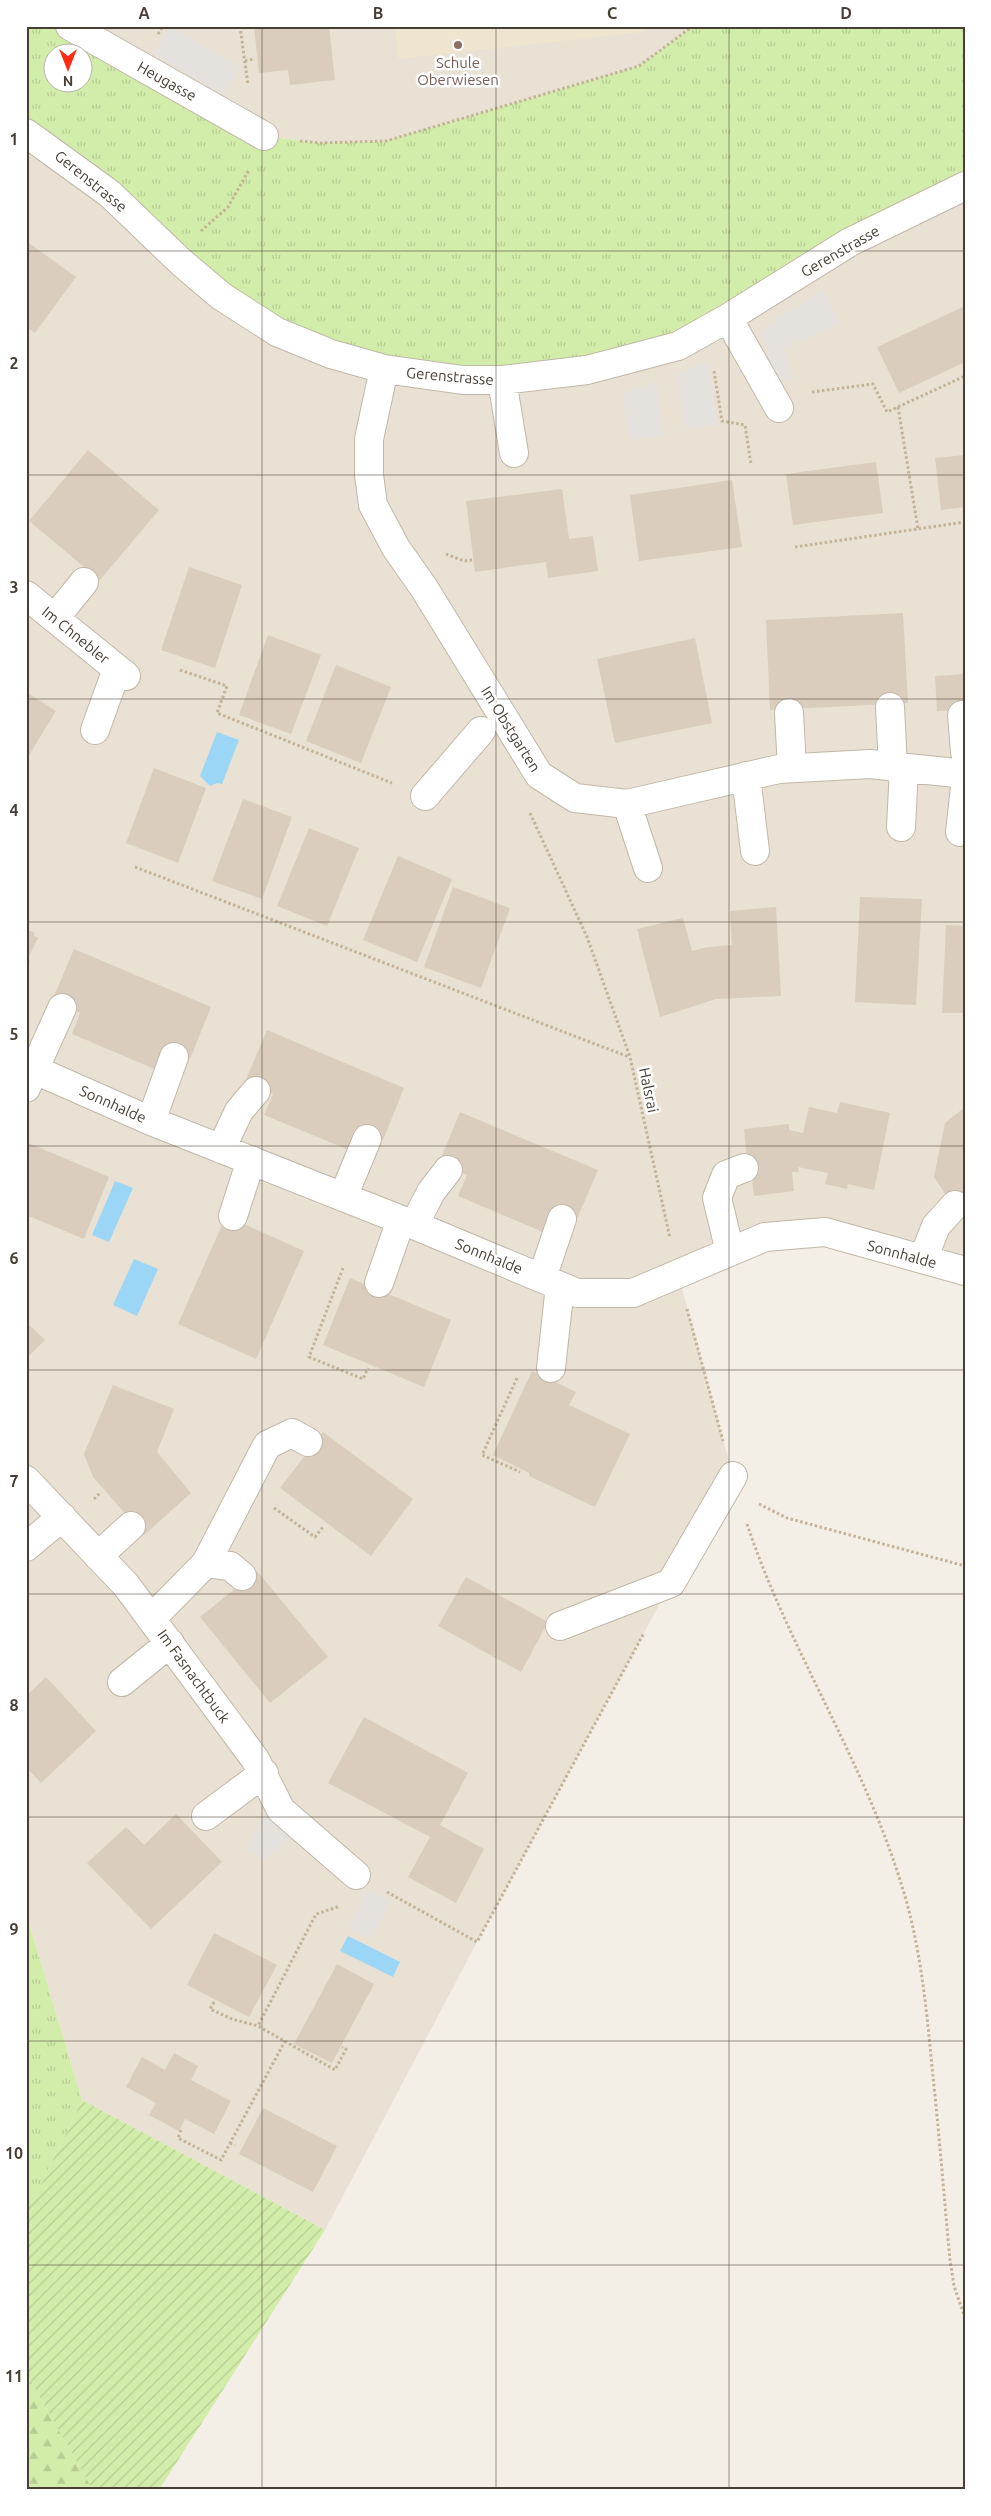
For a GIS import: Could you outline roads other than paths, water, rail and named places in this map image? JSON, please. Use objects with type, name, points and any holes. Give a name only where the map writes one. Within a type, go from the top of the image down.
[{"type":"street","name":"Heugasse","points":[[70,26],[101,34],[264,136]]},
{"type":"street","name":"Gerenstrasse","points":[[26,133],[110,194],[180,262],[221,296],[277,332],[331,354],[384,369],[463,380],[502,380],[587,370],[678,346],[728,318],[850,242],[965,186]]},
{"type":"street","points":[[728,318],[779,408]]},
{"type":"street","name":"Im Obstgarten","points":[[384,369],[369,439],[369,475],[373,505],[396,548],[424,588],[539,775],[575,798],[627,804],[746,776],[792,768],[870,764],[965,774]]},
{"type":"street","points":[[502,380],[514,453]]},
{"type":"street","points":[[55,618],[84,582]]},
{"type":"street","name":"Im Chnebler","points":[[26,595],[121,672],[95,730]]},
{"type":"street","points":[[890,707],[899,768],[902,826]]},
{"type":"street","points":[[789,713],[792,768]]},
{"type":"street","points":[[962,715],[965,752]]},
{"type":"street","points":[[425,796],[482,731]]},
{"type":"street","points":[[746,776],[755,851]]},
{"type":"street","points":[[960,832],[965,787]]},
{"type":"street","points":[[627,804],[648,868]]},
{"type":"street","points":[[29,1074],[62,1008]]},
{"type":"street","points":[[151,1121],[174,1057]]},
{"type":"street","name":"Sonnhalde","points":[[29,1074],[408,1222],[578,1293],[633,1293],[765,1237],[825,1232],[965,1271]]},
{"type":"street","points":[[221,1149],[239,1111],[256,1091]]},
{"type":"street","points":[[343,1197],[367,1139]]},
{"type":"street","points":[[233,1216],[251,1160]]},
{"type":"street","points":[[730,1252],[717,1198],[726,1175],[744,1168]]},
{"type":"street","points":[[379,1283],[408,1222],[448,1170]]},
{"type":"street","points":[[923,1259],[936,1226],[955,1205]]},
{"type":"street","points":[[552,1360],[551,1282],[562,1219]]},
{"type":"street","points":[[151,1619],[206,1563],[267,1445],[292,1433],[308,1442]]},
{"type":"street","points":[[560,1626],[671,1583],[732,1476]]},
{"type":"street","name":"Im Fasnachtbuck","points":[[26,1480],[126,1585],[264,1774],[281,1810],[356,1875]]},
{"type":"street","points":[[26,1547],[62,1518]]},
{"type":"street","points":[[98,1556],[131,1526]]},
{"type":"street","points":[[206,1563],[230,1566],[242,1576]]},
{"type":"street","points":[[122,1682],[170,1643]]},
{"type":"street","points":[[206,1816],[264,1774]]},
{"type":"water","points":[[217,732],[239,740],[222,784],[217,783],[210,786],[200,776]]},
{"type":"water","points":[[115,1181],[133,1188],[109,1242],[92,1235]]},
{"type":"water","points":[[134,1259],[158,1269],[137,1316],[113,1305]]},
{"type":"water","points":[[348,1936],[400,1962],[393,1977],[340,1951]]},
{"type":"place","name":"Schule Oberwiesen","points":[[458,45]]}]
